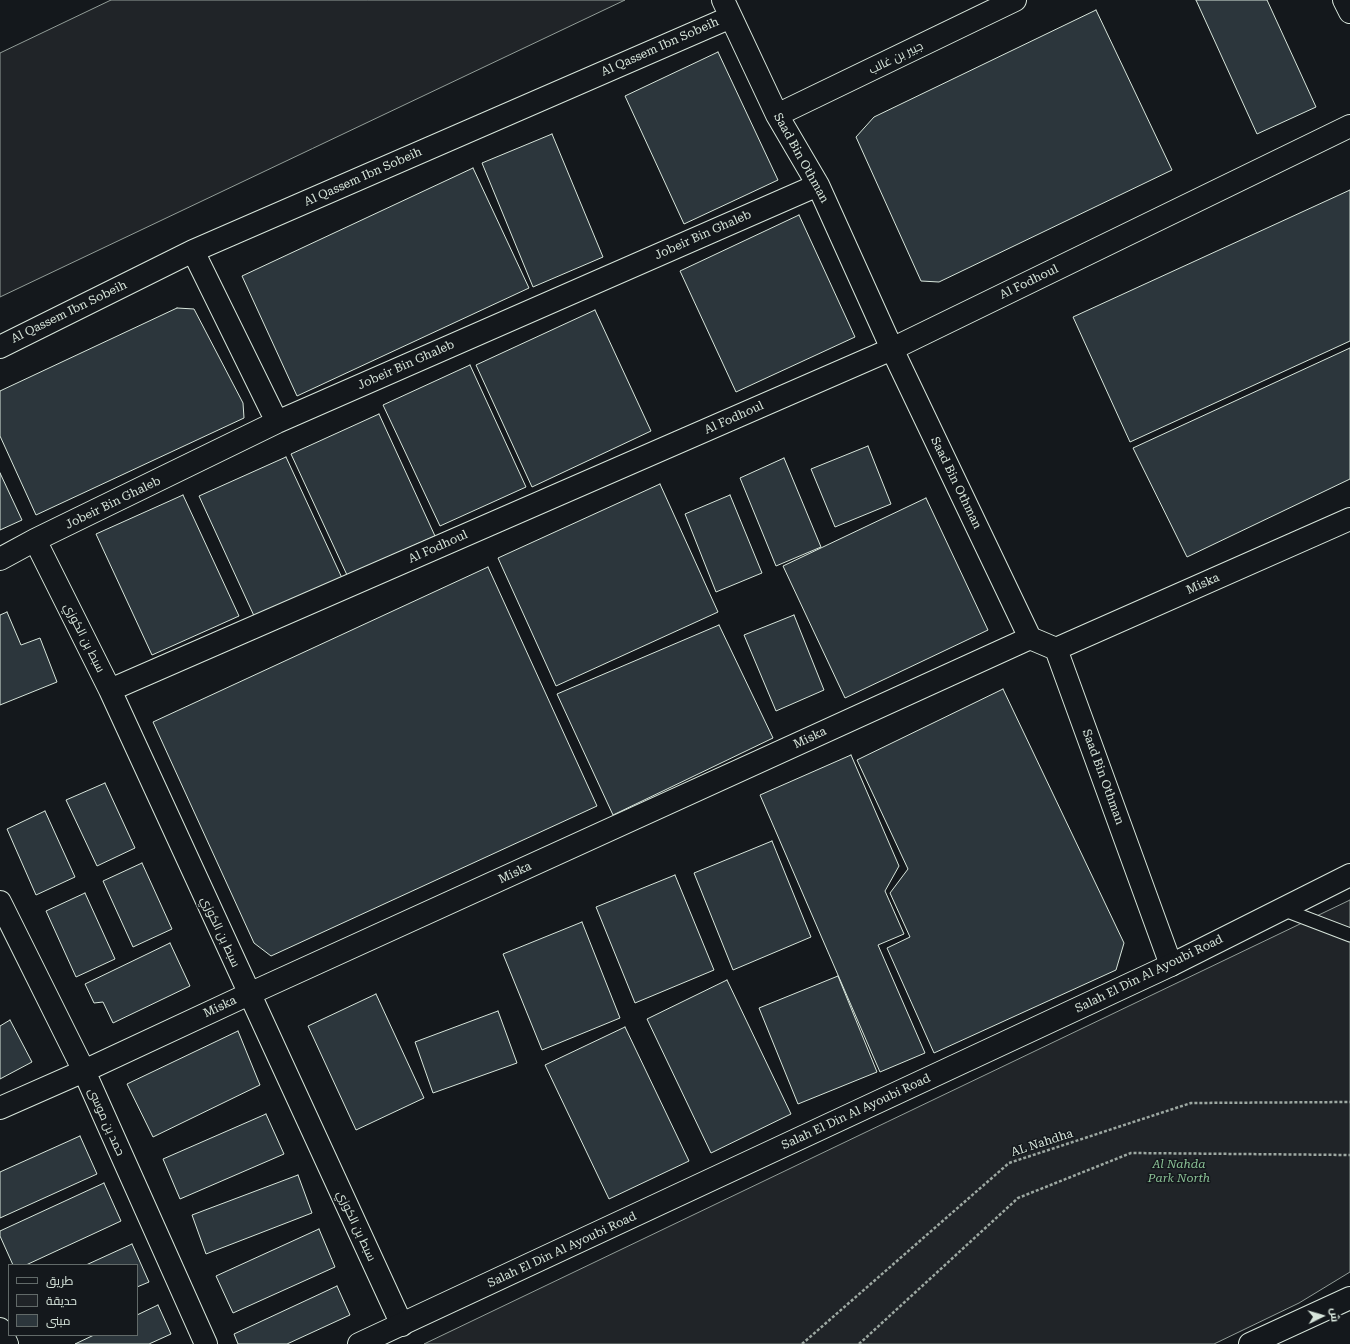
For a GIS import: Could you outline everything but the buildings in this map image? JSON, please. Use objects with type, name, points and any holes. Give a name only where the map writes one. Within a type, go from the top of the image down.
[{"type":"street","name":"جبير بن غالب","points":[[777,115],[1016,0]]},
{"type":"street","points":[[1344,0],[1350,12]]},
{"type":"street","name":"Saad Bin Othman","points":[[727,8],[777,115],[818,185],[892,349],[1030,638]]},
{"type":"street","name":"Al Qassem Ibn Sobeih","points":[[0,347],[193,251],[727,8]]},
{"type":"street","name":"Al Fodhoul","points":[[110,690],[892,349],[1350,126]]},
{"type":"street","name":"Jobeir Bin Ghaleb","points":[[0,559],[35,540],[277,422],[818,185]]},
{"type":"street","points":[[193,251],[277,422]]},
{"type":"street","name":"Miska","points":[[1056,649],[1350,519]]},
{"type":"street","name":"سبط بن الكوزي","points":[[35,540],[110,690],[402,1325]]},
{"type":"street","points":[[1030,638],[1056,649]]},
{"type":"street","name":"Miska","points":[[0,1108],[84,1071],[249,994],[1030,638]]},
{"type":"street","name":"Saad Bin Othman","points":[[1056,649],[1171,965]]},
{"type":"street","name":"Salah El Din Al Ayoubi Road","points":[[359,1344],[1171,965],[1350,875]]},
{"type":"street","name":"حمد بن موسى","points":[[0,902],[84,1071],[206,1344]]},
{"type":"street","points":[[1250,1344],[1350,1298]]},
{"type":"street","points":[[0,1329],[7,1344]]},
{"type":"lane","points":[[1282,909],[1350,935]]},
{"type":"path","name":"AL Nahdha","points":[[802,1344],[1009,1163],[1191,1103],[1350,1102]]},
{"type":"path","points":[[859,1344],[1018,1198],[1131,1153],[1350,1154]]},
{"type":"green space","points":[[111,0],[625,0],[0,297],[0,53]]},
{"type":"green space","name":"Al Nahda Park North","points":[[1350,900],[1350,1272],[1299,1303],[1214,1344],[424,1344]]}]
